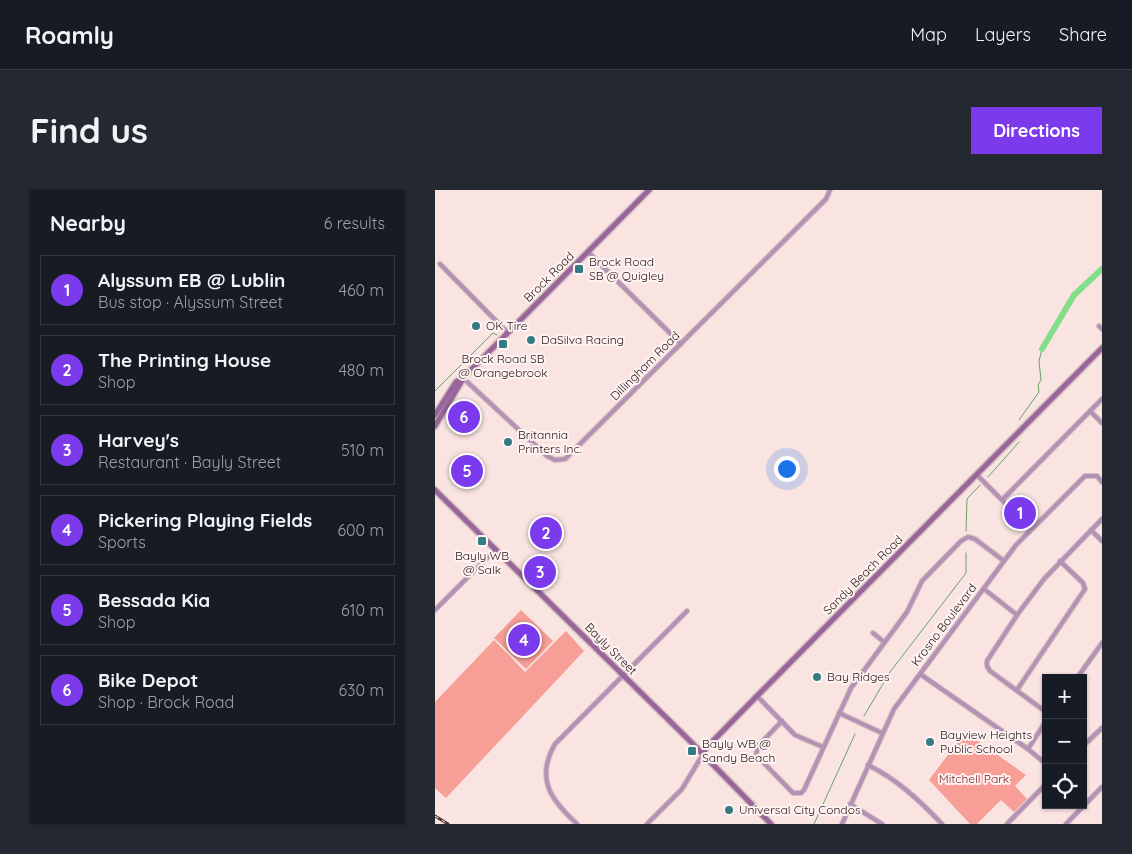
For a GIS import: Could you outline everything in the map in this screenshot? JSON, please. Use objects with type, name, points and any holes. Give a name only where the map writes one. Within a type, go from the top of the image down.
[{"type":"main road","name":"Brock Road","points":[[435,426],[463,378],[649,190]]},
{"type":"main road","name":"Sandy Beach Road","points":[[703,754],[706,748],[757,696],[1102,348]]},
{"type":"main road","name":"Brock Road","points":[[435,415],[456,382],[463,378]]},
{"type":"main road","name":"Bayly Street","points":[[435,490],[703,754],[771,824]]},
{"type":"street","name":"Dillingham Road","points":[[463,378],[547,456],[555,460],[565,459],[826,199],[830,190]]},
{"type":"street","points":[[588,252],[681,344]]},
{"type":"street","points":[[440,264],[507,332]]},
{"type":"street","points":[[1002,500],[1102,399]]},
{"type":"street","points":[[1090,411],[1102,423]]},
{"type":"street","points":[[977,475],[1031,529]]},
{"type":"street","name":"Krosno Boulevard","points":[[842,824],[894,709],[1004,561],[1031,529],[1085,476],[1097,476],[1102,482]]},
{"type":"street","points":[[1042,709],[990,671],[987,666],[989,657],[1017,615],[1060,561],[1102,519]]},
{"type":"street","points":[[1091,530],[1102,542]]},
{"type":"street","points":[[782,721],[758,746],[756,755],[793,793],[801,793],[851,688],[907,612],[922,580],[964,538],[968,537],[975,539],[1004,561]]},
{"type":"street","points":[[435,610],[495,549]]},
{"type":"street","points":[[1017,690],[1085,589],[1083,583],[1060,561]]},
{"type":"street","points":[[984,589],[1017,615]]},
{"type":"street","points":[[577,824],[558,806],[547,784],[546,766],[549,754],[555,744],[687,611]]},
{"type":"street","points":[[873,634],[884,642]]},
{"type":"street","points":[[1080,674],[1102,643]]},
{"type":"street","points":[[920,674],[1042,761]]},
{"type":"street","points":[[757,696],[795,735],[823,747]]},
{"type":"street","points":[[839,713],[882,732]]},
{"type":"street","points":[[1028,749],[1042,727]]},
{"type":"street","points":[[1087,742],[1102,728]]},
{"type":"street","name":"Sandy Beach Road","points":[[647,824],[683,789],[703,754]]},
{"type":"street","points":[[868,765],[909,790],[943,824]]},
{"type":"street","points":[[1066,824],[1102,787]]},
{"type":"street","points":[[1007,824],[1042,788]]},
{"type":"street","points":[[850,804],[882,824]]},
{"type":"green space","points":[[521,610],[553,641],[526,669],[494,638]]},
{"type":"green space","points":[[566,631],[584,651],[446,798],[435,788],[435,702],[494,640],[525,672]]},
{"type":"green space","name":"Mitchell Park","points":[[965,732],[1026,775],[1015,786],[1027,799],[1014,812],[1001,800],[977,824],[970,824],[929,780]]},
{"type":"waterway","points":[[1042,349],[1074,295],[1102,269]]},
{"type":"waterway","points":[[435,391],[493,333],[497,335]]},
{"type":"waterway","points":[[1019,420],[1039,392],[1038,385],[1041,380],[1039,361],[1042,349]]},
{"type":"waterway","points":[[988,477],[1019,442]]},
{"type":"waterway","points":[[966,531],[967,499],[980,485]]},
{"type":"waterway","points":[[864,716],[890,672],[966,573],[966,553]]},
{"type":"waterway","points":[[814,824],[855,734]]},
{"type":"railway","points":[[435,816],[448,824]]},
{"type":"place","name":"Brock Road SB @ Quigley","points":[[579,269]]},
{"type":"place","name":"OK Tire","points":[[476,326]]},
{"type":"place","name":"DaSilva Racing","points":[[531,340]]},
{"type":"place","name":"Brock Road SB @ Orangebrook","points":[[503,344]]},
{"type":"place","name":"Bike Depot","points":[[464,417]]},
{"type":"place","name":"Britannia Printers Inc.","points":[[508,442]]},
{"type":"place","name":"Bessada Kia","points":[[467,471]]},
{"type":"place","name":"Alyssum EB @ Lublin","points":[[1020,513]]},
{"type":"place","name":"The Printing House","points":[[546,533]]},
{"type":"place","name":"Bayly WB @ Salk","points":[[482,541]]},
{"type":"place","name":"Harvey's","points":[[540,572]]},
{"type":"place","name":"Pickering Playing Fields","points":[[524,640]]},
{"type":"place","name":"Bay Ridges","points":[[817,677]]},
{"type":"place","name":"Bayview Heights Public School","points":[[930,742]]},
{"type":"place","name":"Bayly WB @ Sandy Beach","points":[[692,751]]},
{"type":"place","name":"Universal City Condos","points":[[729,810]]}]
